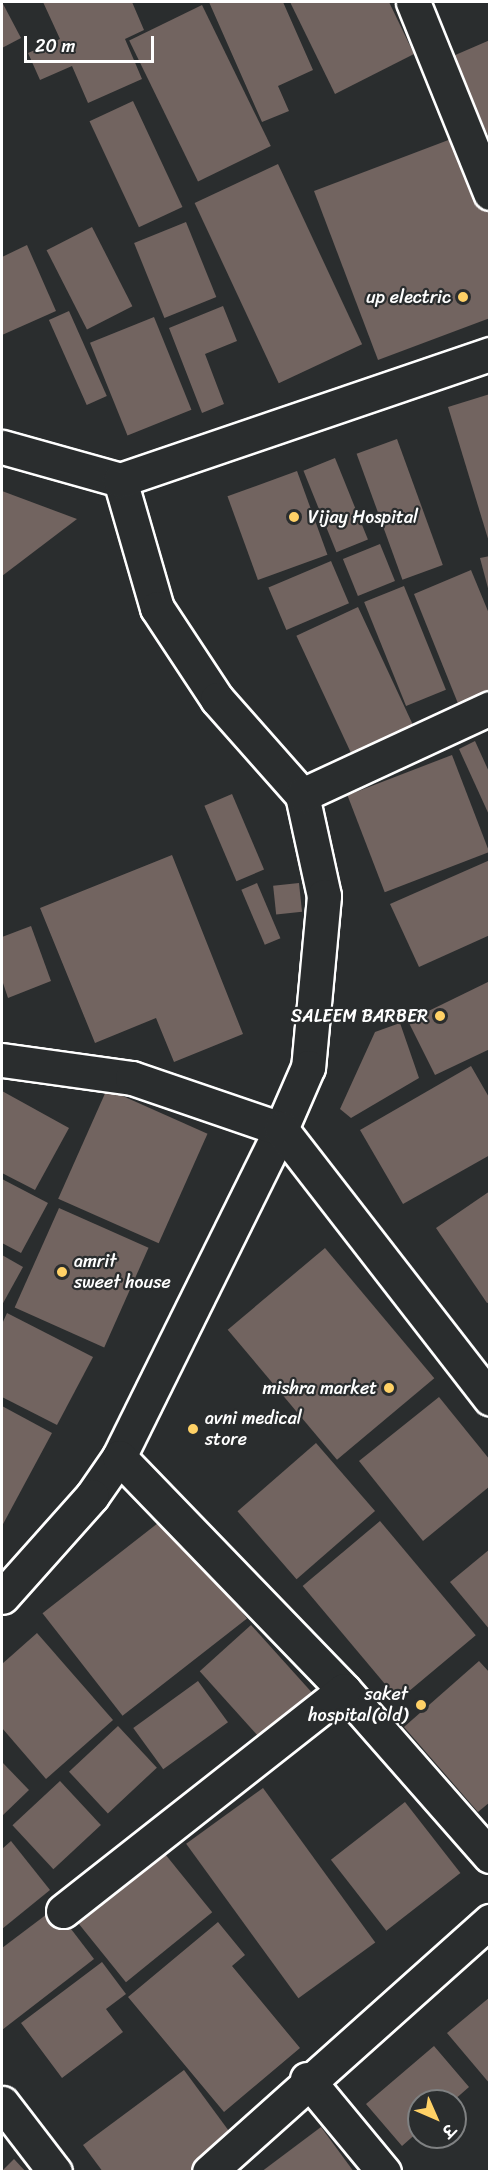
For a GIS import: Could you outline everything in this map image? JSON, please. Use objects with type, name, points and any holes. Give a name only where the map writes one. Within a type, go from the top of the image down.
[{"type":"street","points":[[413,2],[489,193]]},
{"type":"street","points":[[2,447],[120,480],[489,354]]},
{"type":"street","points":[[2,1597],[92,1496],[119,1456],[282,1129],[308,1067],[324,896],[302,795],[217,699],[157,608],[120,480]]},
{"type":"street","points":[[302,795],[489,708]]},
{"type":"street","points":[[2,1060],[132,1078],[282,1129],[489,1398]]},
{"type":"street","points":[[119,1456],[344,1690],[489,1856]]},
{"type":"street","points":[[63,1911],[344,1690]]},
{"type":"street","points":[[208,2172],[306,2079],[489,1921]]},
{"type":"street","points":[[306,2079],[384,2172]]},
{"type":"street","points":[[2,2103],[55,2172]]},
{"type":"building","points":[[2,2],[21,38],[2,48]]},
{"type":"building","points":[[43,2],[132,2],[144,30],[125,39],[142,79],[88,103],[72,66],[40,80],[28,53],[60,39]]},
{"type":"building","points":[[209,2],[283,2],[313,70],[278,86],[289,111],[262,122]]},
{"type":"building","points":[[290,2],[389,2],[414,54],[335,94]]},
{"type":"building","points":[[202,5],[271,146],[198,182],[129,41]]},
{"type":"building","points":[[490,40],[490,140],[453,56]]},
{"type":"building","points":[[133,101],[182,207],[139,227],[89,121]]},
{"type":"building","points":[[459,136],[490,218],[490,318],[378,360],[314,191]]},
{"type":"building","points":[[278,164],[362,344],[279,383],[195,203]]},
{"type":"building","points":[[186,222],[216,297],[164,318],[134,243]]},
{"type":"building","points":[[92,227],[132,306],[87,329],[47,250]]},
{"type":"building","points":[[27,245],[56,311],[2,335],[2,257]]},
{"type":"building","points":[[223,306],[237,341],[205,354],[224,404],[202,413],[169,328]]},
{"type":"building","points":[[69,311],[107,396],[87,405],[49,320]]},
{"type":"building","points":[[154,317],[191,410],[127,436],[90,343]]},
{"type":"building","points":[[490,394],[490,542],[489,542],[448,407]]},
{"type":"building","points":[[397,439],[443,565],[402,580],[357,454]]},
{"type":"building","points":[[335,458],[368,540],[336,552],[303,471]]},
{"type":"building","points":[[297,471],[327,555],[258,580],[227,496]]},
{"type":"building","points":[[2,491],[77,519],[2,576]]},
{"type":"building","points":[[380,544],[395,581],[358,596],[343,559]]},
{"type":"building","points":[[490,556],[490,591],[489,592],[480,558]]},
{"type":"building","points":[[331,561],[349,603],[286,630],[268,588]]},
{"type":"building","points":[[471,570],[490,616],[490,694],[459,706],[414,594]]},
{"type":"building","points":[[404,586],[446,690],[406,706],[364,602]]},
{"type":"building","points":[[358,607],[415,728],[353,757],[296,636]]},
{"type":"building","points":[[475,741],[490,774],[490,817],[459,749]]},
{"type":"building","points":[[452,755],[489,852],[385,892],[347,795]]},
{"type":"building","points":[[232,794],[264,869],[236,881],[204,806]]},
{"type":"building","points":[[172,855],[243,1034],[174,1062],[156,1018],[95,1043],[40,908]]},
{"type":"building","points":[[490,860],[490,935],[419,967],[390,904]]},
{"type":"building","points":[[257,883],[280,938],[265,945],[241,890]]},
{"type":"building","points":[[299,883],[302,912],[276,915],[273,886]]},
{"type":"building","points":[[31,926],[51,981],[8,998],[2,980],[2,937]]},
{"type":"building","points":[[490,981],[490,1049],[435,1075],[408,1021]]},
{"type":"building","points":[[400,1023],[419,1078],[351,1118],[340,1109],[375,1032]]},
{"type":"building","points":[[471,1066],[490,1099],[490,1155],[403,1204],[360,1130]]},
{"type":"building","points":[[107,1089],[207,1134],[159,1243],[58,1199]]},
{"type":"building","points":[[2,1091],[69,1128],[35,1190],[2,1173]]},
{"type":"building","points":[[2,1179],[48,1203],[21,1253],[2,1243]]},
{"type":"building","points":[[490,1191],[490,1302],[487,1303],[436,1228]]},
{"type":"building","points":[[59,1208],[149,1248],[104,1347],[15,1308]]},
{"type":"building","points":[[325,1248],[434,1378],[337,1460],[228,1330]]},
{"type":"building","points":[[2,1255],[23,1267],[2,1305]]},
{"type":"building","points":[[7,1313],[93,1357],[57,1425],[2,1397],[2,1324]]},
{"type":"building","points":[[439,1397],[490,1460],[490,1486],[423,1541],[359,1461]]},
{"type":"building","points":[[2,1406],[52,1433],[2,1526]]},
{"type":"building","points":[[316,1443],[375,1511],[297,1579],[238,1511]]},
{"type":"building","points":[[167,1516],[247,1618],[123,1716],[42,1613]]},
{"type":"building","points":[[380,1521],[476,1635],[398,1700],[303,1586]]},
{"type":"building","points":[[490,1549],[490,1630],[450,1582]]},
{"type":"building","points":[[251,1625],[314,1695],[263,1741],[200,1671]]},
{"type":"building","points":[[37,1633],[113,1720],[46,1779],[2,1728],[2,1664]]},
{"type":"building","points":[[479,1661],[490,1673],[490,1802],[478,1812],[404,1727]]},
{"type":"building","points":[[198,1681],[228,1722],[163,1769],[133,1728]]},
{"type":"building","points":[[118,1726],[157,1768],[108,1813],[69,1772]]},
{"type":"building","points":[[2,1762],[29,1790],[2,1816]]},
{"type":"building","points":[[60,1781],[101,1825],[53,1869],[12,1825]]},
{"type":"building","points":[[263,1788],[375,1943],[298,1998],[186,1844]]},
{"type":"building","points":[[405,1802],[460,1873],[386,1931],[331,1860]]},
{"type":"building","points":[[11,1841],[50,1890],[2,1929],[2,1849]]},
{"type":"building","points":[[165,1854],[212,1912],[126,1982],[79,1924]]},
{"type":"building","points":[[55,1908],[94,1959],[2,2030],[2,1948]]},
{"type":"building","points":[[218,1922],[245,1955],[232,1966],[300,2048],[224,2112],[128,1997]]},
{"type":"building","points":[[102,1962],[126,1994],[106,2009],[123,2032],[62,2078],[21,2023]]},
{"type":"building","points":[[490,1997],[490,2084],[447,2033]]},
{"type":"building","points":[[434,2046],[469,2087],[467,2089],[407,2089],[407,2142],[402,2146],[366,2104]]},
{"type":"building","points":[[184,2070],[237,2142],[197,2172],[103,2172],[83,2145]]},
{"type":"building","points":[[321,2127],[354,2172],[261,2172]]},
{"type":"building","points":[[14,2159],[26,2172],[2,2172],[2,2171]]},
{"type":"place","name":"up electric","points":[[463,297]]},
{"type":"place","name":"Vijay Hospital","points":[[294,517]]},
{"type":"place","name":"SALEEM BARBER","points":[[440,1016]]},
{"type":"place","name":"amrit sweet house","points":[[62,1272]]},
{"type":"place","name":"mishra market","points":[[389,1388]]},
{"type":"place","name":"avni medical store","points":[[193,1429]]},
{"type":"place","name":"saket hospital(old)","points":[[421,1705]]}]
